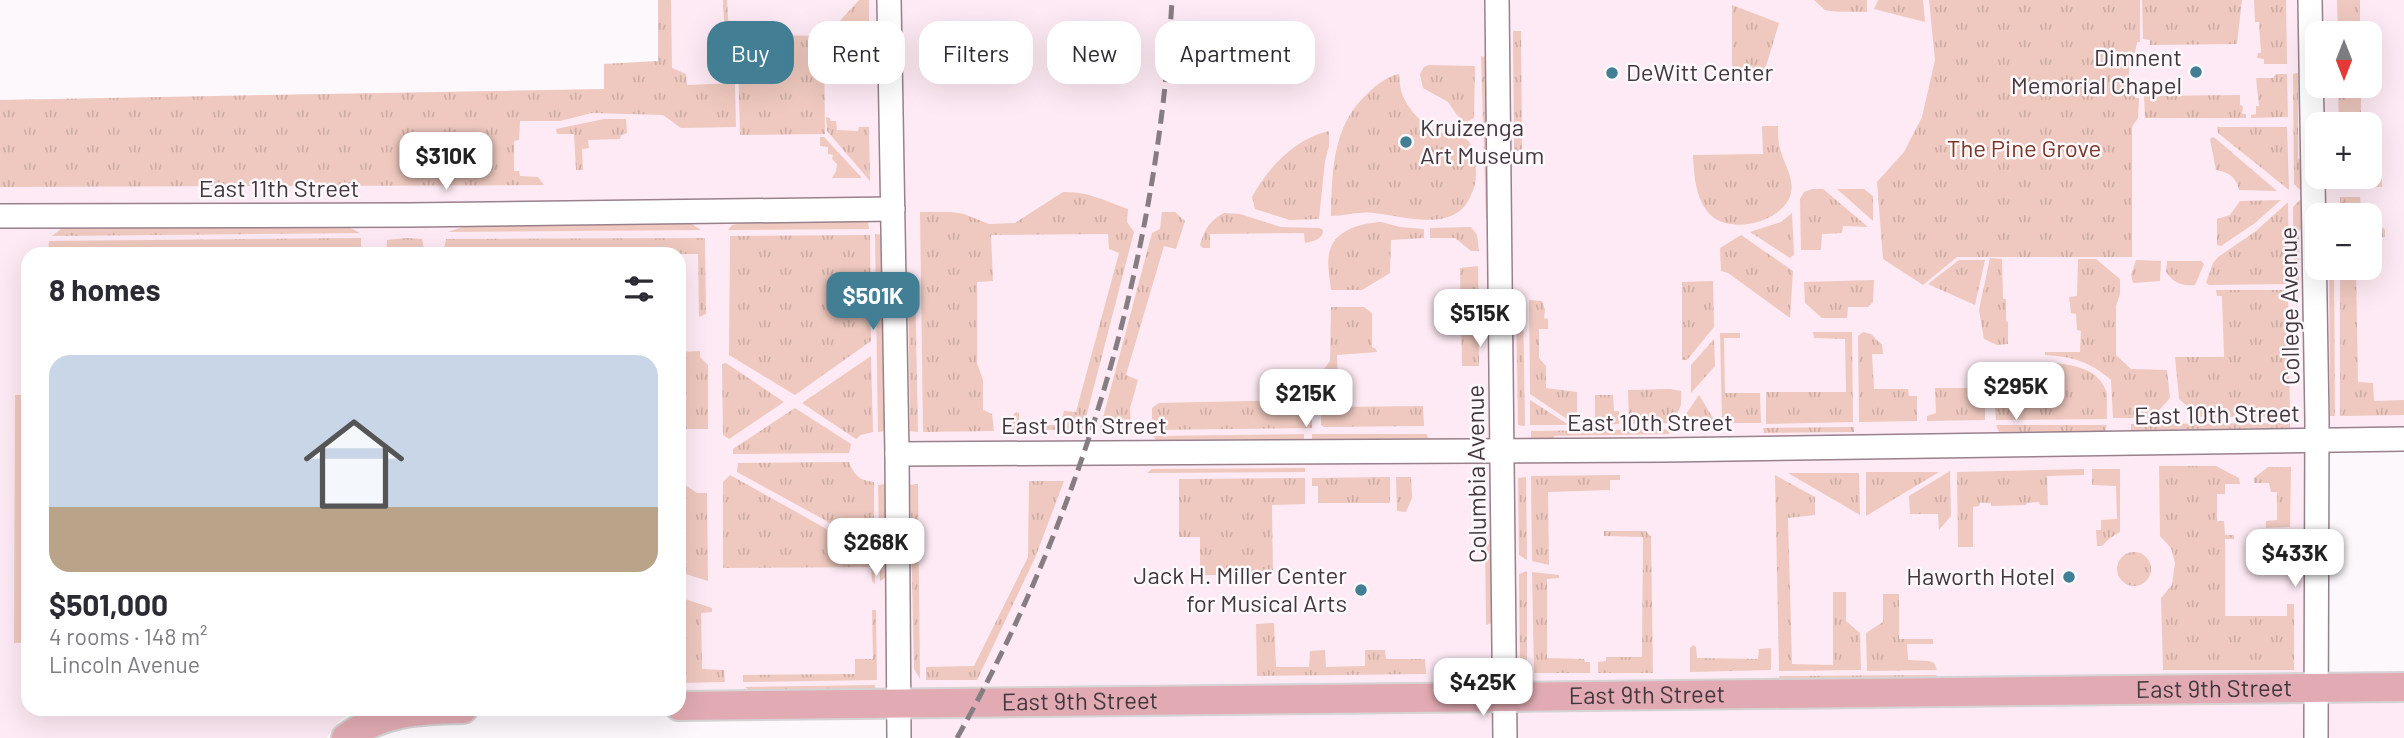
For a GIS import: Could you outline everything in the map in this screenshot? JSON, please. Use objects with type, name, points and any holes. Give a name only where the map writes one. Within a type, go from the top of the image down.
[{"type":"main road","name":"East 9th Street","points":[[686,706],[2404,687]]},
{"type":"main road","points":[[346,738],[377,729],[391,716]]},
{"type":"street","points":[[889,0],[899,738]]},
{"type":"street","name":"Columbia Avenue","points":[[1497,0],[1505,738]]},
{"type":"street","name":"College Avenue","points":[[2310,0],[2318,440],[2316,738]]},
{"type":"street","name":"East 11th Street","points":[[0,216],[893,209]]},
{"type":"street","name":"East 10th Street","points":[[897,454],[2404,439]]},
{"type":"shaded area","points":[[658,0],[2404,0],[2404,440],[2317,441],[2316,672],[2107,675],[2106,690],[2404,687],[2404,738],[899,738],[898,703],[686,696],[686,247],[21,247],[21,716],[346,716],[326,738],[0,738],[0,100],[604,89],[604,64],[658,61]]},
{"type":"green space","points":[[658,0],[671,0],[672,68],[686,74],[687,85],[735,84],[736,127],[681,128],[663,115],[592,113],[560,121],[520,121],[519,140],[514,141],[514,171],[519,171],[520,176],[538,177],[544,185],[0,187],[0,100],[604,89],[604,64],[658,61]]},
{"type":"green space","points":[[723,0],[727,0],[728,21],[724,21]]},
{"type":"green space","points":[[859,0],[869,0],[869,21],[840,21]]},
{"type":"green space","points":[[1814,0],[1867,0],[1867,12],[1825,10]]},
{"type":"green space","points":[[1878,0],[1923,0],[1925,22],[1874,9]]},
{"type":"green space","name":"The Pine Grove","points":[[1929,0],[2140,0],[2140,42],[2137,42],[2135,53],[2129,53],[2129,94],[2139,98],[2138,118],[2132,127],[2132,257],[1957,257],[1923,285],[1883,259],[1877,182],[1904,152],[1922,117],[1935,60]]},
{"type":"green space","points":[[2142,0],[2242,0],[2237,44],[2150,45],[2150,40],[2143,39]]},
{"type":"green space","points":[[2254,0],[2286,0],[2287,64],[2264,64],[2264,59],[2257,58],[2258,53],[2261,53]]},
{"type":"green space","points":[[2337,0],[2360,0],[2360,21],[2338,21]]},
{"type":"green space","points":[[1732,5],[1779,23],[1764,73],[1732,74]]},
{"type":"green space","points":[[1513,31],[1521,31],[1522,152],[1514,150]]},
{"type":"green space","points":[[794,35],[808,36],[808,84],[824,84],[825,134],[740,135],[739,84],[794,84]]},
{"type":"green space","points":[[1481,56],[1487,58],[1491,218],[1486,219]]},
{"type":"green space","points":[[1475,66],[1474,118],[1465,123],[1448,102],[1423,88],[1420,74],[1424,67]]},
{"type":"green space","points":[[2298,73],[2298,158],[2305,166],[2305,184],[2300,190],[2294,184],[2293,74]]},
{"type":"green space","points":[[1399,74],[1405,100],[1420,120],[1440,132],[1463,137],[1472,146],[1476,174],[1471,195],[1464,207],[1454,215],[1442,219],[1414,219],[1368,213],[1331,216],[1332,183],[1340,135],[1355,107],[1374,87]]},
{"type":"green space","points":[[2276,74],[2287,74],[2288,117],[2251,118],[2251,115],[2256,114],[2256,106],[2259,106],[2256,78],[2273,78]]},
{"type":"green space","points":[[2240,95],[2242,114],[2246,114],[2246,118],[2145,118],[2144,96]]},
{"type":"green space","points":[[2338,98],[2361,98],[2361,112],[2339,112]]},
{"type":"green space","points":[[826,117],[830,118],[830,121],[836,121],[837,130],[858,131],[859,127],[869,127],[870,181],[827,131]]},
{"type":"green space","points":[[604,119],[626,119],[627,133],[621,135],[620,139],[588,140],[589,148],[582,149],[583,170],[576,170],[574,134],[557,134],[556,129]]},
{"type":"green space","points":[[1762,126],[1778,126],[1778,139],[1789,172],[1791,193],[1778,212],[1766,219],[1740,225],[1716,219],[1707,211],[1700,198],[1693,155],[1763,154]]},
{"type":"green space","points":[[2217,127],[2287,127],[2289,190],[2218,133]]},
{"type":"green space","points":[[1329,131],[1319,219],[1290,220],[1255,209],[1252,197],[1274,165],[1304,141]]},
{"type":"green space","points":[[820,137],[824,137],[862,178],[832,178],[837,164],[832,159],[833,155],[828,154],[828,147],[820,146]]},
{"type":"green space","points":[[2212,137],[2277,191],[2239,190],[2232,176],[2216,170],[2210,139]]},
{"type":"green space","points":[[1823,189],[1868,227],[1843,226],[1842,233],[1822,234],[1821,250],[1801,250],[1800,199],[1804,192]]},
{"type":"green space","points":[[1837,189],[1864,189],[1873,196],[1873,221]]},
{"type":"green space","points":[[1063,192],[1088,195],[1128,209],[1127,222],[1134,232],[1083,429],[1012,431],[1013,415],[1019,413],[1019,425],[1060,425],[1064,411],[1076,412],[1119,253],[1109,249],[1108,234],[991,235],[993,281],[977,282],[977,363],[983,380],[983,410],[992,414],[994,431],[923,432],[920,212],[964,214],[989,224],[1015,223]]},
{"type":"green space","points":[[2340,197],[2360,197],[2361,203],[2340,203]]},
{"type":"green space","points":[[2281,200],[2255,223],[2221,246],[2217,245],[2217,219],[2230,215],[2240,201]]},
{"type":"green space","points":[[2300,200],[2305,205],[2305,225],[2299,231],[2299,282],[2294,283],[2293,207]]},
{"type":"green space","points":[[2288,202],[2289,284],[2206,283],[2218,257],[2256,231]]},
{"type":"green space","points":[[1162,212],[1175,212],[1185,221],[1176,249],[1164,246],[1126,375],[1138,380],[1130,408],[1131,429],[1100,429],[1152,233],[1160,229]]},
{"type":"green space","points":[[1224,213],[1240,214],[1281,227],[1319,228],[1323,233],[1317,240],[1305,243],[1304,233],[1210,234],[1210,248],[1203,248],[1200,245],[1206,230],[1211,222]]},
{"type":"green space","points":[[1792,213],[1794,255],[1790,258],[1750,232],[1781,222]]},
{"type":"green space","points":[[689,222],[701,230],[448,232],[465,226]]},
{"type":"green space","points":[[868,222],[869,229],[728,230],[732,225],[741,223]]},
{"type":"green space","points":[[1381,222],[1424,229],[1424,238],[1391,240],[1390,273],[1362,290],[1331,290],[1328,259],[1333,243],[1344,232]]},
{"type":"green space","points":[[345,225],[360,233],[52,236],[62,228]]},
{"type":"green space","points":[[1471,227],[1477,235],[1479,251],[1471,251],[1455,238],[1430,238],[1430,228]]},
{"type":"green space","points":[[875,234],[883,235],[885,431],[878,432]]},
{"type":"green space","points":[[870,235],[871,341],[795,395],[729,355],[730,236]]},
{"type":"green space","points":[[1741,235],[1793,271],[1790,318],[1728,273],[1721,271],[1720,248]]},
{"type":"green space","points":[[361,238],[361,247],[49,247],[49,241]]},
{"type":"green space","points":[[705,238],[706,314],[699,317],[698,254],[686,254],[686,247],[444,247],[446,239]]},
{"type":"green space","points":[[422,239],[424,247],[386,247],[387,240]]},
{"type":"green space","points":[[1990,258],[2002,259],[2008,344],[1997,345],[1984,339],[1979,310]]},
{"type":"green space","points":[[2078,259],[2096,259],[2120,279],[2120,294],[2116,306],[2116,355],[2131,369],[2167,370],[2170,398],[2152,418],[2113,418],[2111,380],[2080,361],[2045,355],[2045,352],[2080,352],[2081,331],[2077,330],[2076,314],[2071,313],[2069,297],[2077,296]]},
{"type":"green space","points":[[1959,260],[1985,260],[1975,305],[1928,284]]},
{"type":"green space","points":[[2136,260],[2161,261],[2160,281],[2133,283],[2131,275]]},
{"type":"green space","points":[[2167,261],[2201,261],[2204,264],[2195,285],[2186,285],[2178,283],[2166,272]]},
{"type":"green space","points":[[1478,266],[1479,366],[1462,366],[1460,268]]},
{"type":"green space","points":[[915,280],[918,432],[910,431],[908,283]]},
{"type":"green space","points":[[1874,280],[1873,302],[1868,307],[1848,307],[1847,318],[1822,318],[1805,303],[1804,282]]},
{"type":"green space","points":[[2329,280],[2334,280],[2335,416],[2330,416]]},
{"type":"green space","points":[[2340,280],[2356,280],[2358,382],[2373,383],[2374,401],[2404,400],[2404,415],[2340,416]]},
{"type":"green space","points":[[1713,281],[1714,327],[1687,360],[1682,360],[1682,282]]},
{"type":"green space","points":[[2216,290],[2288,290],[2290,417],[2200,417],[2179,399],[2175,357],[2224,357],[2222,296],[2217,296]]},
{"type":"green space","points":[[1529,300],[1542,301],[1544,318],[1548,319],[1548,329],[1539,329],[1539,358],[1546,366],[1546,388],[1577,392],[1577,418],[1567,419],[1530,394]]},
{"type":"green space","points":[[1523,301],[1525,426],[1518,425],[1516,304]]},
{"type":"green space","points":[[1331,307],[1364,307],[1372,313],[1372,347],[1377,352],[1337,355],[1338,378],[1332,380],[1334,407],[1423,406],[1424,426],[1321,425],[1321,373],[1330,361]]},
{"type":"green space","points":[[1813,332],[1852,332],[1853,422],[1766,424],[1766,392],[1846,392],[1845,339],[1814,338]]},
{"type":"green space","points":[[1863,332],[1871,334],[1882,345],[1883,354],[1872,354],[1874,389],[1908,389],[1909,396],[1917,396],[1917,421],[1859,422],[1858,336]]},
{"type":"green space","points":[[1720,333],[1740,333],[1740,338],[1724,338],[1725,393],[1760,393],[1761,423],[1722,423]]},
{"type":"green space","points":[[1714,339],[1715,366],[1691,393],[1691,365]]},
{"type":"green space","points":[[700,351],[700,357],[708,365],[708,429],[686,429],[686,352]]},
{"type":"green space","points":[[871,356],[873,432],[856,439],[802,403]]},
{"type":"green space","points":[[2024,362],[2071,365],[2092,374],[2101,381],[2106,391],[2107,419],[1996,420],[1995,392],[2000,378]]},
{"type":"green space","points":[[726,363],[784,402],[729,439],[723,435],[722,364]]},
{"type":"green space","points":[[1985,378],[1985,420],[1927,421],[1927,416],[1936,413],[1935,388],[1970,388],[1971,379]]},
{"type":"green space","points":[[1628,390],[1681,391],[1681,405],[1673,423],[1629,424]]},
{"type":"green space","points":[[15,395],[21,395],[21,643],[14,643]]},
{"type":"green space","points":[[1595,395],[1613,395],[1614,411],[1619,411],[1619,424],[1595,425]]},
{"type":"green space","points":[[1699,395],[1713,418],[1713,423],[1680,423]]},
{"type":"green space","points":[[1305,397],[1312,405],[1312,428],[1152,430],[1152,408],[1159,403],[1300,400]]},
{"type":"green space","points":[[1530,400],[1569,425],[1530,425]]},
{"type":"green space","points":[[795,408],[851,444],[849,453],[733,454],[733,449]]},
{"type":"green space","points":[[2290,423],[2290,428],[2131,430],[2131,424]]},
{"type":"green space","points":[[1996,425],[2107,425],[2105,431],[1999,432]]},
{"type":"green space","points":[[1854,427],[1854,432],[1764,433],[1763,428]]},
{"type":"green space","points":[[1672,429],[1669,434],[1555,436],[1551,440],[1531,441],[1531,431]]},
{"type":"green space","points":[[1304,434],[1304,439],[1156,440],[1153,436]]},
{"type":"green space","points":[[1312,434],[1427,434],[1428,438],[1480,438],[1479,442],[1312,444]]},
{"type":"green space","points":[[849,462],[858,476],[874,482],[874,547],[737,472],[738,463]]},
{"type":"green space","points":[[2159,466],[2216,466],[2239,478],[2240,484],[2225,484],[2225,494],[2217,494],[2217,521],[2224,521],[2225,535],[2234,535],[2234,539],[2225,539],[2225,616],[2287,616],[2287,604],[2294,604],[2294,670],[2163,670],[2161,598],[2172,585],[2175,563],[2171,548],[2160,536]]},
{"type":"green space","points":[[2268,467],[2291,467],[2290,527],[2266,528],[2266,521],[2277,520],[2277,492],[2271,492],[2269,483],[2254,483],[2254,478]]},
{"type":"green space","points":[[1305,468],[1305,472],[1147,473],[1152,469]]},
{"type":"green space","points":[[2084,469],[2084,475],[2047,476],[2048,505],[2040,505],[2039,502],[1991,506],[1991,503],[1980,503],[1979,506],[1973,507],[1973,547],[1958,547],[1957,472]]},
{"type":"green space","points":[[2092,469],[2120,469],[2120,532],[2102,546],[2097,546],[2096,530],[2101,530],[2101,520],[2117,519],[2116,486],[2092,485]]},
{"type":"green space","points":[[1950,471],[1951,516],[1939,530],[1938,514],[1910,514],[1909,496]]},
{"type":"green space","points":[[1866,472],[1939,472],[1866,516]]},
{"type":"green space","points":[[1788,473],[1859,473],[1860,515]]},
{"type":"green space","points":[[730,475],[875,556],[875,584],[872,581],[871,567],[723,568],[723,482]]},
{"type":"green space","points":[[1620,475],[1620,480],[1610,480],[1610,490],[1548,492],[1549,565],[1532,561],[1531,476]]},
{"type":"green space","points":[[1775,475],[1815,497],[1815,515],[1788,518],[1792,664],[1833,665],[1833,592],[1846,592],[1846,621],[1860,633],[1861,670],[1779,671]]},
{"type":"green space","points":[[1390,477],[1390,503],[1318,503],[1318,486],[1312,486],[1312,478]]},
{"type":"green space","points":[[1396,477],[1411,477],[1412,498],[1406,512],[1397,511]]},
{"type":"green space","points":[[1526,477],[1527,560],[1519,555],[1518,478]]},
{"type":"green space","points":[[1305,478],[1305,504],[1272,505],[1273,575],[1200,575],[1200,537],[1179,537],[1179,479]]},
{"type":"green space","points":[[1029,481],[1064,481],[1035,558],[977,680],[926,680],[926,667],[974,666],[1028,557]]},
{"type":"green space","points":[[886,484],[888,576],[880,581],[878,485]]},
{"type":"green space","points":[[918,484],[920,679],[914,669],[910,485]]},
{"type":"green space","points":[[686,486],[697,493],[707,493],[708,581],[686,574]]},
{"type":"green space","points":[[1604,531],[1646,531],[1651,537],[1653,673],[1598,673],[1598,662],[1606,661],[1606,657],[1642,657],[1643,537],[1604,536]]},
{"type":"green space","points":[[1485,538],[1494,542],[1495,622],[1486,625]]},
{"type":"green space","points":[[2134,552],[2146,557],[2151,569],[2146,581],[2134,586],[2122,581],[2117,569],[2122,557]]},
{"type":"green space","points":[[1527,571],[1527,674],[1520,665],[1519,574]]},
{"type":"green space","points":[[1532,572],[1559,575],[1559,578],[1547,579],[1547,658],[1584,659],[1585,662],[1590,662],[1590,673],[1534,673]]},
{"type":"green space","points":[[1883,594],[1899,594],[1899,639],[1933,639],[1933,644],[1907,644],[1908,660],[1929,661],[1934,663],[1937,670],[1867,671],[1866,633],[1883,622]]},
{"type":"green space","points":[[686,599],[712,608],[712,612],[701,613],[702,669],[724,670],[725,682],[686,683]]},
{"type":"green space","points":[[872,610],[876,610],[877,680],[743,682],[743,675],[855,674],[855,659],[873,659]]},
{"type":"green space","points":[[1274,623],[1276,667],[1309,667],[1310,651],[1325,650],[1326,667],[1365,666],[1365,650],[1385,650],[1386,659],[1425,659],[1426,674],[1257,676],[1256,624]]},
{"type":"green space","points":[[1693,645],[1696,647],[1697,658],[1758,659],[1759,649],[1771,648],[1771,670],[1690,672],[1690,648]]},
{"type":"green space","points":[[1937,675],[1928,680],[1780,680],[1779,676]]},
{"type":"green space","points":[[875,685],[874,695],[758,696],[745,687]]},
{"type":"railway","points":[[957,738],[1002,652],[1042,564],[1077,474],[1106,381],[1131,287],[1150,192],[1164,96],[1172,0]]},
{"type":"place","name":"Dimnent Memorial Chapel","points":[[2196,72]]},
{"type":"place","name":"DeWitt Center","points":[[1612,73]]},
{"type":"place","name":"Kruizenga Art Museum","points":[[1406,142]]},
{"type":"place","name":"Haworth Hotel","points":[[2069,577]]},
{"type":"place","name":"Jack H. Miller Center for Musical Arts","points":[[1361,590]]}]
